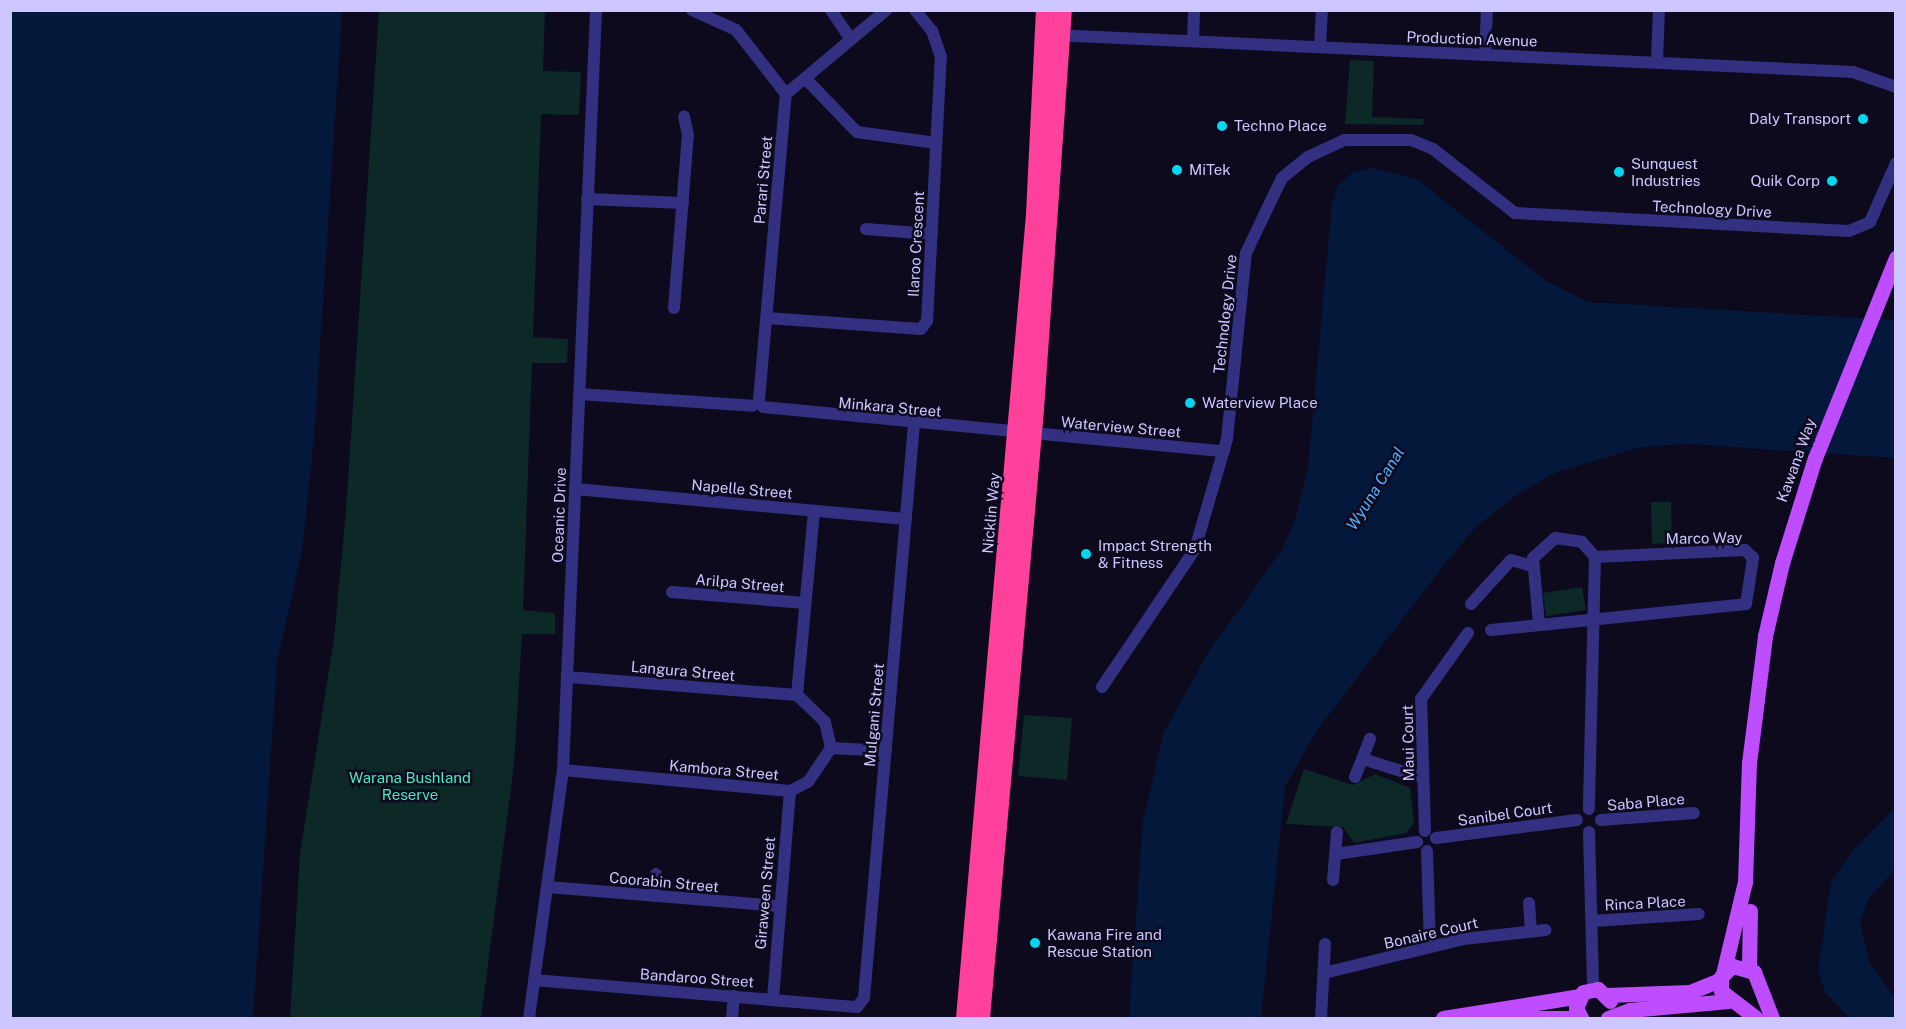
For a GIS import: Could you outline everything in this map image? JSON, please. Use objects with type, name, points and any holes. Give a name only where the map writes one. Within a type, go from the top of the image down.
[{"type":"highway","name":"Nicklin Way","points":[[1045,10],[1052,34]]},
{"type":"highway","name":"Nicklin Way","points":[[981,1018],[1024,434],[1035,214],[1052,34],[1063,10]]},
{"type":"highway","name":"Nicklin Way","points":[[965,1018],[1024,434]]},
{"type":"main road","name":"Kawana Way","points":[[1722,977],[1745,882],[1749,763],[1759,684],[1782,563],[1815,458],[1896,258]]},
{"type":"main road","name":"Kawana Way","points":[[1749,968],[1746,940],[1756,872],[1759,684]]},
{"type":"main road","points":[[1443,1018],[1593,993],[1690,992],[1722,977],[1738,965],[1749,968],[1772,1018]]},
{"type":"main road","points":[[1722,977],[1732,1002],[1756,1018]]},
{"type":"main road","points":[[1607,1018],[1630,1010],[1751,999],[1758,988]]},
{"type":"main road","points":[[1506,1018],[1581,1018],[1576,1008],[1593,993]]},
{"type":"main road","points":[[1593,993],[1611,1009],[1607,1018]]},
{"type":"street","name":"Oceanic Drive","points":[[529,1018],[563,770],[596,10]]},
{"type":"street","points":[[692,10],[736,30],[786,94],[849,37],[886,10]]},
{"type":"street","points":[[831,10],[849,37]]},
{"type":"street","name":"Ilaroo Crescent","points":[[767,318],[921,329],[927,321],[941,57],[932,31],[915,10]]},
{"type":"street","points":[[1193,41],[1194,10]]},
{"type":"street","points":[[1320,47],[1322,10]]},
{"type":"street","points":[[1485,55],[1487,10]]},
{"type":"street","points":[[1657,61],[1659,10]]},
{"type":"street","name":"Production Avenue","points":[[1052,34],[1853,72],[1896,87]]},
{"type":"street","points":[[805,78],[857,132],[936,144]]},
{"type":"street","name":"Parari Street","points":[[758,404],[786,94]]},
{"type":"street","points":[[674,308],[688,135],[684,116]]},
{"type":"street","name":"Technology Drive","points":[[1102,687],[1185,571],[1224,451],[1251,236],[1282,178],[1323,148],[1362,138],[1411,140],[1433,149],[1502,206],[1530,216],[1850,231],[1870,222],[1896,163]]},
{"type":"street","points":[[587,199],[683,203]]},
{"type":"street","points":[[866,229],[932,234]]},
{"type":"street","name":"Minkara Street","points":[[579,394],[758,404],[914,424],[1024,434]]},
{"type":"street","name":"Mulgani Street","points":[[857,1007],[864,998],[914,424]]},
{"type":"street","name":"Waterview Street","points":[[1024,434],[1224,451]]},
{"type":"street","name":"Napelle Street","points":[[575,489],[906,519]]},
{"type":"street","points":[[814,511],[797,695],[825,722],[831,747],[886,751]]},
{"type":"street","points":[[1539,624],[1533,558],[1555,538],[1582,542],[1595,557],[1589,809],[1600,820],[1589,832]]},
{"type":"street","name":"Marco Way","points":[[1594,616],[1739,608],[1746,604],[1752,558],[1745,550],[1595,557]]},
{"type":"street","points":[[1471,604],[1511,560],[1532,566]]},
{"type":"street","name":"Arilpa Street","points":[[672,592],[806,603]]},
{"type":"street","points":[[1491,630],[1594,616]]},
{"type":"street","name":"Maui Court","points":[[1425,831],[1421,699],[1468,633]]},
{"type":"street","name":"Langura Street","points":[[567,677],[797,695]]},
{"type":"street","points":[[1355,777],[1370,739]]},
{"type":"street","name":"Kambora Street","points":[[563,770],[790,791],[808,782],[831,747]]},
{"type":"street","points":[[1363,759],[1423,778]]},
{"type":"street","name":"Giraween Street","points":[[773,998],[778,906],[790,791]]},
{"type":"street","points":[[1589,809],[1577,819],[1589,832],[1593,993]]},
{"type":"street","name":"Saba Place","points":[[1600,820],[1694,813]]},
{"type":"street","name":"Sanibel Court","points":[[1436,838],[1577,819]]},
{"type":"street","points":[[1336,854],[1417,842],[1425,831],[1436,838],[1428,851],[1430,946]]},
{"type":"street","points":[[1333,880],[1337,832]]},
{"type":"street","points":[[1417,842],[1428,851]]},
{"type":"street","points":[[654,896],[656,874]]},
{"type":"street","name":"Coorabin Street","points":[[548,887],[778,906]]},
{"type":"street","points":[[1528,903],[1531,930]]},
{"type":"street","name":"Rinca Place","points":[[1593,921],[1699,914]]},
{"type":"street","name":"Bonaire Court","points":[[1324,973],[1430,946],[1531,930],[1546,930]]},
{"type":"street","points":[[1321,1018],[1325,944]]},
{"type":"street","name":"Bandaroo Street","points":[[534,980],[773,998],[857,1007]]},
{"type":"street","points":[[732,1018],[734,996]]},
{"type":"green space","name":"Warana Bushland Reserve","points":[[379,11],[545,11],[543,71],[581,72],[579,115],[541,114],[533,337],[568,339],[567,363],[532,363],[523,610],[555,613],[555,634],[522,634],[514,765],[481,1018],[290,1018],[300,854],[334,639],[346,511]]},
{"type":"green space","points":[[1350,60],[1374,61],[1372,117],[1424,119],[1423,125],[1345,124]]},
{"type":"green space","points":[[1651,502],[1671,502],[1672,543],[1652,544]]},
{"type":"green space","points":[[1582,587],[1586,610],[1546,616],[1543,593]]},
{"type":"green space","points":[[1024,715],[1072,718],[1067,780],[1018,776]]},
{"type":"green space","points":[[1304,769],[1353,785],[1375,774],[1410,788],[1414,823],[1406,833],[1354,843],[1343,827],[1286,824]]},
{"type":"water","points":[[10,11],[342,11],[314,438],[302,551],[277,662],[253,1018],[11,1018]]},
{"type":"water","name":"Wyuna Canal","points":[[1372,168],[1418,180],[1546,281],[1588,302],[1895,320],[1895,458],[1690,444],[1641,447],[1557,472],[1515,496],[1476,527],[1447,561],[1317,730],[1285,787],[1261,1018],[1129,1018],[1143,821],[1164,732],[1209,651],[1282,550],[1296,517],[1308,469],[1332,204],[1338,185],[1353,172]]},
{"type":"water","points":[[1895,808],[1895,869],[1869,898],[1860,921],[1869,962],[1895,998],[1895,1018],[1850,1018],[1825,992],[1818,971],[1831,881],[1857,846]]},
{"type":"place","name":"Daly Transport","points":[[1863,119]]},
{"type":"place","name":"Techno Place","points":[[1222,126]]},
{"type":"place","name":"MiTek","points":[[1177,170]]},
{"type":"place","name":"Sunquest Industries","points":[[1619,172]]},
{"type":"place","name":"Quik Corp","points":[[1832,181]]},
{"type":"place","name":"Waterview Place","points":[[1190,403]]},
{"type":"place","name":"Impact Strength & Fitness","points":[[1086,554]]},
{"type":"place","name":"Kawana Fire and Rescue Station","points":[[1035,943]]}]
